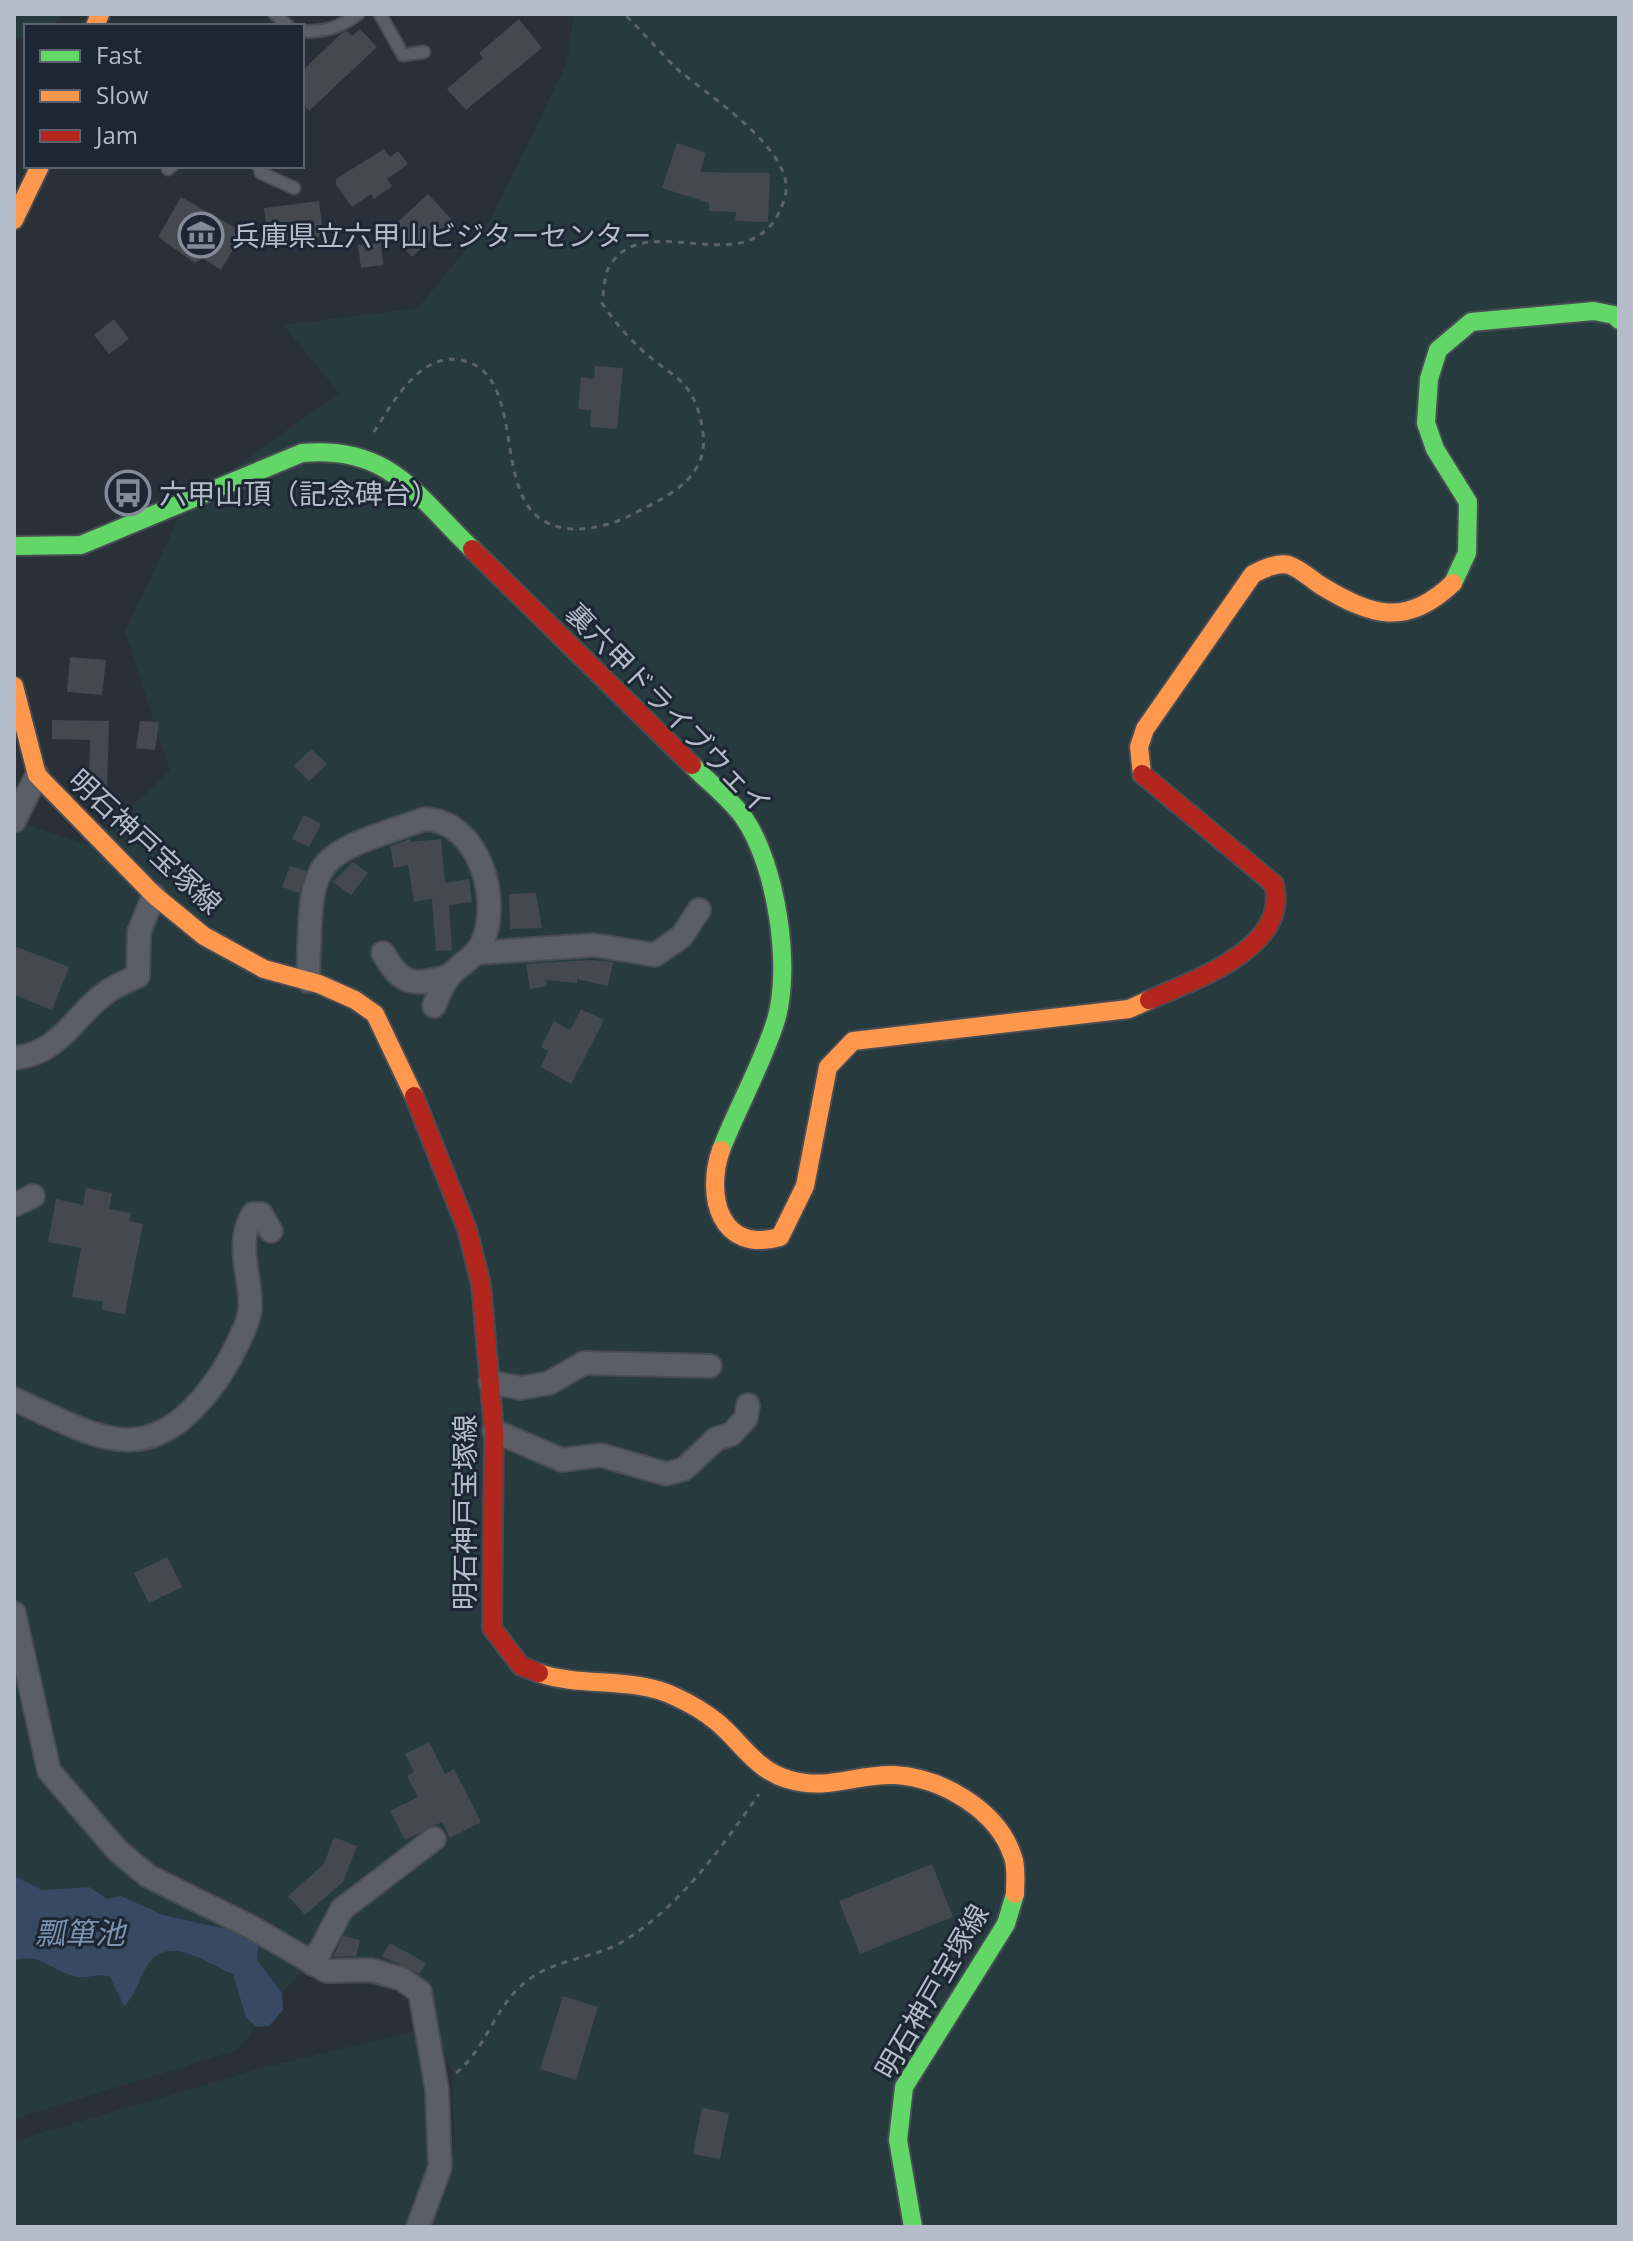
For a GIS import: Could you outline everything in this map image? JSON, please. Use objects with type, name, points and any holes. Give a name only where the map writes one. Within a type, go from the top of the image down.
[{"type":"street","points":[[14,220],[39,168]]},
{"type":"street","name":"裏六甲ドライブウェイ","points":[[361,452],[390,469],[742,815],[757,836],[770,881],[784,960],[780,1008],[713,1178],[714,1198],[732,1232],[743,1240],[769,1242],[780,1237],[805,1186],[828,1067],[853,1041],[1129,1009],[1213,971],[1257,941],[1273,924],[1278,900],[1274,884],[1142,774],[1139,747],[1145,729],[1253,574],[1268,567],[1288,565],[1357,607],[1391,614],[1432,602],[1453,583],[1467,553],[1468,502],[1435,449],[1426,423],[1426,404],[1438,350],[1451,335],[1471,322],[1594,311],[1614,315],[1619,320]]},
{"type":"street","points":[[14,546],[81,545],[302,453],[333,449],[361,452]]},
{"type":"street","name":"明石神戸宝塚線","points":[[14,686],[37,775],[154,895],[204,936],[264,969],[308,981],[355,1000],[375,1014],[406,1075],[467,1229],[481,1284],[494,1431],[492,1628],[521,1666],[560,1680],[637,1685],[675,1696],[717,1722],[746,1754],[785,1779],[827,1786],[893,1775],[935,1783],[977,1807],[1003,1836],[1014,1859],[1015,1894],[1006,1924],[904,2087],[896,2112],[896,2147],[913,2227]]},
{"type":"street","points":[[14,821],[37,775]]},
{"type":"street","points":[[308,981],[310,911],[321,866],[334,853],[351,844],[425,819],[437,820],[456,830],[474,851],[485,873],[486,933],[477,953],[449,976],[434,1006]]},
{"type":"street","points":[[14,1058],[27,1057],[58,1043],[105,994],[138,976],[139,932],[154,895]]},
{"type":"street","points":[[477,953],[594,945],[655,955],[682,936],[699,910]]},
{"type":"street","points":[[383,953],[394,972],[403,979],[417,983],[449,976]]},
{"type":"street","points":[[14,1399],[96,1438],[140,1440],[194,1411],[224,1370],[250,1312],[243,1250],[247,1224],[253,1214],[261,1214],[271,1231]]},
{"type":"street","points":[[490,1382],[521,1388],[549,1383],[584,1363],[710,1366]]},
{"type":"street","points":[[494,1431],[562,1460],[601,1455],[666,1474],[684,1469],[716,1439],[732,1434],[746,1418],[748,1405]]},
{"type":"street","points":[[14,1613],[49,1771],[117,1850],[148,1876],[251,1927],[327,1971],[371,1970],[402,1979],[420,1992],[437,2090],[440,2167],[418,2227]]},
{"type":"street","points":[[313,1964],[342,1909],[434,1839]]},
{"type":"lane","points":[[304,31],[318,32],[345,24],[358,14]]},
{"type":"lane","points":[[380,14],[403,55],[424,52]]},
{"type":"lane","points":[[260,168],[261,173],[294,188]]},
{"type":"path","points":[[361,452],[404,384],[437,363],[466,360],[484,370],[497,388],[524,500],[542,520],[568,528],[608,527],[670,495],[694,475],[705,449],[701,415],[687,388],[615,323],[602,303],[609,267],[628,248],[656,241],[737,245],[763,233],[781,207],[786,192],[785,173],[768,148],[673,65],[624,14]]},
{"type":"path","points":[[437,2090],[477,2053],[507,1998],[532,1976],[621,1942],[667,1905],[713,1860],[767,1784],[785,1779]]},
{"type":"green space","points":[[14,14],[63,14],[52,24],[24,24],[24,36],[14,40]]},
{"type":"green space","points":[[574,14],[1619,14],[1619,2227],[430,2227],[455,2147],[452,2071],[419,1993],[298,1974],[238,2050],[14,2119],[14,820],[89,845],[170,771],[125,632],[186,502],[339,393],[283,325],[418,308],[491,219],[567,62]]},
{"type":"green space","points":[[423,2029],[429,2092],[430,2172],[411,2227],[14,2227],[14,2141],[262,2068]]},
{"type":"water","name":"瓢箪池","points":[[14,1876],[42,1890],[89,1887],[107,1899],[121,1896],[163,1915],[239,1932],[258,1944],[257,1960],[282,1993],[283,2010],[269,2026],[256,2027],[246,2017],[233,1974],[201,1958],[178,1951],[167,1951],[149,1963],[124,2006],[110,1977],[77,1977],[41,1961],[14,1960]]},
{"type":"building","points":[[519,19],[542,48],[466,110],[447,89],[483,58],[479,53]]},
{"type":"building","points":[[360,29],[377,47],[309,111],[304,105],[304,69],[342,33],[347,31],[352,36]]},
{"type":"building","points":[[677,143],[706,153],[700,172],[770,173],[768,222],[735,221],[736,212],[709,211],[709,203],[662,188]]},
{"type":"building","points":[[384,149],[390,157],[398,151],[408,164],[387,179],[392,186],[374,199],[371,194],[352,207],[336,185],[336,179]]},
{"type":"building","points":[[428,194],[452,220],[412,257],[388,231]]},
{"type":"building","name":"兵庫県立六甲山ビジターセンター","points":[[181,197],[243,232],[221,270],[202,258],[195,263],[158,237]]},
{"type":"building","points":[[319,201],[322,225],[319,237],[269,243],[264,208]]},
{"type":"building","points":[[381,242],[383,265],[361,268],[358,245]]},
{"type":"building","points":[[114,319],[129,339],[109,354],[94,335]]},
{"type":"building","points":[[595,366],[623,368],[617,429],[590,427],[591,410],[578,409],[581,377],[594,379]]},
{"type":"building","points":[[70,657],[106,660],[102,695],[67,692]]},
{"type":"building","points":[[52,720],[109,721],[107,792],[89,787],[90,740],[52,739]]},
{"type":"building","points":[[140,721],[159,722],[155,750],[136,748]]},
{"type":"building","points":[[311,749],[327,764],[309,781],[294,766]]},
{"type":"building","points":[[304,815],[321,824],[309,847],[292,839]]},
{"type":"building","points":[[410,839],[411,842],[441,839],[445,883],[469,879],[472,902],[449,905],[452,950],[436,951],[432,899],[414,902],[408,865],[394,868],[390,846]]},
{"type":"building","points":[[353,862],[368,873],[351,895],[333,882]]},
{"type":"building","points":[[290,866],[306,871],[299,893],[282,887]]},
{"type":"building","points":[[536,893],[542,928],[510,929],[509,894]]},
{"type":"building","points":[[14,946],[69,967],[52,1010],[14,995]]},
{"type":"building","points":[[591,960],[613,962],[608,986],[577,979],[577,983],[546,980],[547,986],[530,989],[526,964]]},
{"type":"building","points":[[581,1009],[604,1020],[571,1084],[541,1067],[548,1051],[541,1047],[554,1021],[570,1030]]},
{"type":"building","points":[[86,1188],[112,1193],[109,1209],[131,1213],[129,1221],[143,1224],[125,1314],[102,1310],[103,1302],[72,1297],[81,1248],[48,1242],[56,1199],[83,1205]]},
{"type":"building","points":[[167,1557],[182,1587],[149,1603],[134,1573]]},
{"type":"building","points":[[429,1742],[445,1774],[454,1769],[481,1822],[450,1838],[442,1822],[405,1840],[390,1811],[418,1797],[407,1776],[414,1772],[405,1754]]},
{"type":"building","points":[[334,1837],[357,1846],[343,1882],[305,1915],[288,1896],[324,1864]]},
{"type":"building","points":[[932,1864],[953,1917],[860,1954],[839,1901]]},
{"type":"building","points":[[343,1936],[360,1940],[356,1956],[333,1957]]},
{"type":"building","points":[[390,1943],[426,1963],[419,1974],[382,1956]]},
{"type":"building","points":[[563,1996],[598,2007],[576,2080],[540,2069]]},
{"type":"building","points":[[702,2108],[729,2113],[720,2159],[693,2154]]},
{"type":"traffic: fast","points":[[1453,583],[1467,553],[1468,502],[1435,449],[1426,423],[1429,379],[1438,350],[1471,322],[1594,311],[1614,315],[1619,320]]},
{"type":"traffic: fast","points":[[14,546],[81,545],[302,453],[332,453],[357,457],[379,465],[398,477],[472,549]]},
{"type":"traffic: fast","points":[[692,765],[726,797],[744,818],[755,838],[772,888],[781,944],[781,998],[776,1020],[721,1150]]},
{"type":"traffic: fast","points":[[913,2227],[898,2140],[904,2087],[1006,1924],[1015,1894]]},
{"type":"traffic: slow","points":[[96,24],[100,14]]},
{"type":"traffic: slow","points":[[14,220],[39,168]]},
{"type":"traffic: slow","points":[[1142,774],[1139,747],[1145,729],[1253,574],[1275,565],[1289,565],[1338,596],[1372,610],[1388,612],[1404,612],[1420,607],[1453,583]]},
{"type":"traffic: slow","points":[[14,686],[37,775],[154,895],[204,936],[264,969],[319,984],[355,1000],[375,1014],[414,1096]]},
{"type":"traffic: slow","points":[[721,1150],[715,1185],[722,1217],[731,1229],[743,1237],[760,1240],[780,1237],[805,1186],[828,1067],[853,1041],[1129,1009],[1149,1000]]},
{"type":"traffic: slow","points":[[539,1673],[573,1680],[643,1686],[676,1697],[713,1719],[766,1769],[787,1779],[816,1784],[895,1775],[913,1777],[949,1790],[981,1811],[1006,1840],[1014,1861],[1015,1894]]},
{"type":"traffic: jam","points":[[472,549],[692,765]]},
{"type":"traffic: jam","points":[[1142,774],[1274,884],[1275,906],[1268,926],[1254,943],[1235,958],[1149,1000]]},
{"type":"traffic: jam","points":[[414,1096],[467,1229],[481,1284],[494,1431],[492,1628],[521,1666],[539,1673]]},
{"type":"place","name":"兵庫県立六甲山ビジターセンター","points":[[201,235]]},
{"type":"place","name":"六甲山頂（記念碑台）","points":[[128,493]]}]
